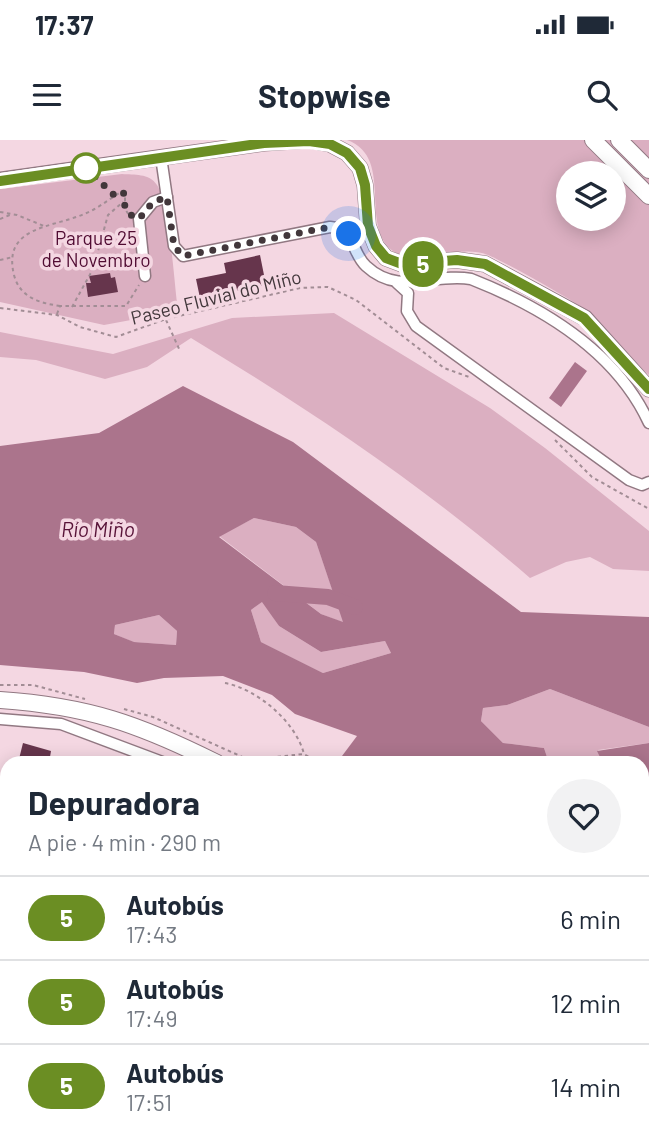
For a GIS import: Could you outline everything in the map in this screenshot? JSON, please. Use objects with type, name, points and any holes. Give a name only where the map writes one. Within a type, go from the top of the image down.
[{"type":"highway","points":[[593,140],[649,196]]},
{"type":"highway","points":[[619,140],[649,170]]},
{"type":"highway","points":[[0,700],[83,710],[132,723],[202,756]]},
{"type":"highway","points":[[36,704],[148,735],[187,756]]},
{"type":"main road","points":[[0,180],[264,143],[309,141],[330,144],[347,153],[360,168],[365,185],[368,226],[376,246],[386,258],[402,264],[457,260],[485,264],[584,318],[649,389]]},
{"type":"street","points":[[161,158],[174,246],[183,256],[338,227],[349,234],[364,264],[397,283],[408,293],[407,311],[416,326],[629,480],[642,485],[649,482]]},
{"type":"street","points":[[145,276],[139,219],[153,202],[168,202]]},
{"type":"street","points":[[397,283],[455,276],[471,279],[566,326],[639,402],[649,423]]},
{"type":"street","points":[[0,719],[61,724],[146,756]]},
{"type":"path","points":[[139,219],[130,216],[124,201],[125,194],[121,192],[83,215],[45,226],[22,237],[14,246],[13,256],[16,283],[24,294],[44,303],[60,306],[126,306],[145,276]]},
{"type":"path","points":[[72,307],[93,269],[108,215],[116,205],[124,201]]},
{"type":"path","points":[[0,212],[45,226]]},
{"type":"path","points":[[0,219],[12,214]]},
{"type":"path","points":[[0,260],[13,256]]},
{"type":"path","name":"Paseo Fluvial do Miño","points":[[0,308],[57,315],[80,327],[116,337],[166,319],[300,288],[328,287],[356,300],[444,368],[479,381]]},
{"type":"path","points":[[57,315],[60,306]]},
{"type":"path","points":[[166,319],[180,351]]},
{"type":"path","points":[[551,435],[592,477],[649,509]]},
{"type":"path","points":[[225,682],[241,686],[281,715],[301,741],[304,754]]},
{"type":"path","points":[[286,756],[307,756]]},
{"type":"green space","points":[[347,140],[649,140],[649,375],[594,316],[497,259],[477,252],[417,257],[398,254],[386,244],[379,229],[370,162],[362,149]]},
{"type":"green space","name":"Parque 25 de Novembro","points":[[122,174],[150,178],[161,194],[168,224],[177,303],[131,320],[104,325],[0,302],[0,189]]},
{"type":"green space","points":[[334,313],[490,408],[649,531],[649,571],[613,569],[590,557],[566,562],[530,578],[449,512],[365,450],[191,338],[147,367],[105,379],[36,360],[0,357],[0,332],[113,354],[232,318]]},
{"type":"green space","points":[[254,518],[296,527],[316,542],[344,623],[321,614],[219,536]]},
{"type":"green space","points":[[263,601],[279,626],[321,652],[385,641],[391,653],[323,673],[261,642],[251,610]]},
{"type":"green space","points":[[159,615],[177,631],[176,645],[133,642],[114,634],[115,625]]},
{"type":"green space","points":[[550,689],[649,727],[649,743],[598,750],[600,756],[547,756],[544,748],[503,743],[481,721],[483,708],[507,705]]},
{"type":"water","points":[[575,362],[587,371],[561,407],[549,398]]},
{"type":"water","name":"Río Miño","points":[[183,386],[293,442],[521,612],[649,617],[649,727],[550,689],[507,705],[483,708],[481,721],[503,743],[544,748],[547,756],[342,756],[357,736],[295,714],[272,695],[223,676],[164,678],[137,683],[84,672],[0,665],[0,446],[99,433]],"holes":[[[254,518],[296,527],[316,542],[343,622],[321,614],[219,537]],[[262,602],[279,626],[321,652],[385,641],[391,653],[323,673],[261,642],[251,610]],[[159,615],[177,631],[176,645],[134,642],[114,634],[115,625]]]},
{"type":"water","points":[[649,743],[649,756],[600,756],[597,751]]},
{"type":"building","points":[[260,255],[266,285],[200,298],[196,279],[226,273],[224,263]]},
{"type":"building","points":[[110,273],[111,278],[115,277],[118,292],[88,297],[86,283],[91,283],[89,276]]},
{"type":"building","points":[[23,743],[51,751],[50,756],[20,756]]},
{"type":"waterway","name":"Río Miño","points":[[275,593],[328,597],[355,607]]},
{"type":"bus line","name":"5","points":[[0,181],[264,143],[309,141],[330,144],[347,153],[360,168],[365,185],[368,226],[376,246],[386,258],[402,264],[421,265],[457,260],[485,264],[584,318],[649,389]]},
{"type":"route","points":[[86,168],[115,196],[121,192],[125,194],[125,209],[130,216],[139,219],[144,209],[167,197],[174,246],[183,256],[190,257],[330,227],[344,229],[349,234]]}]
